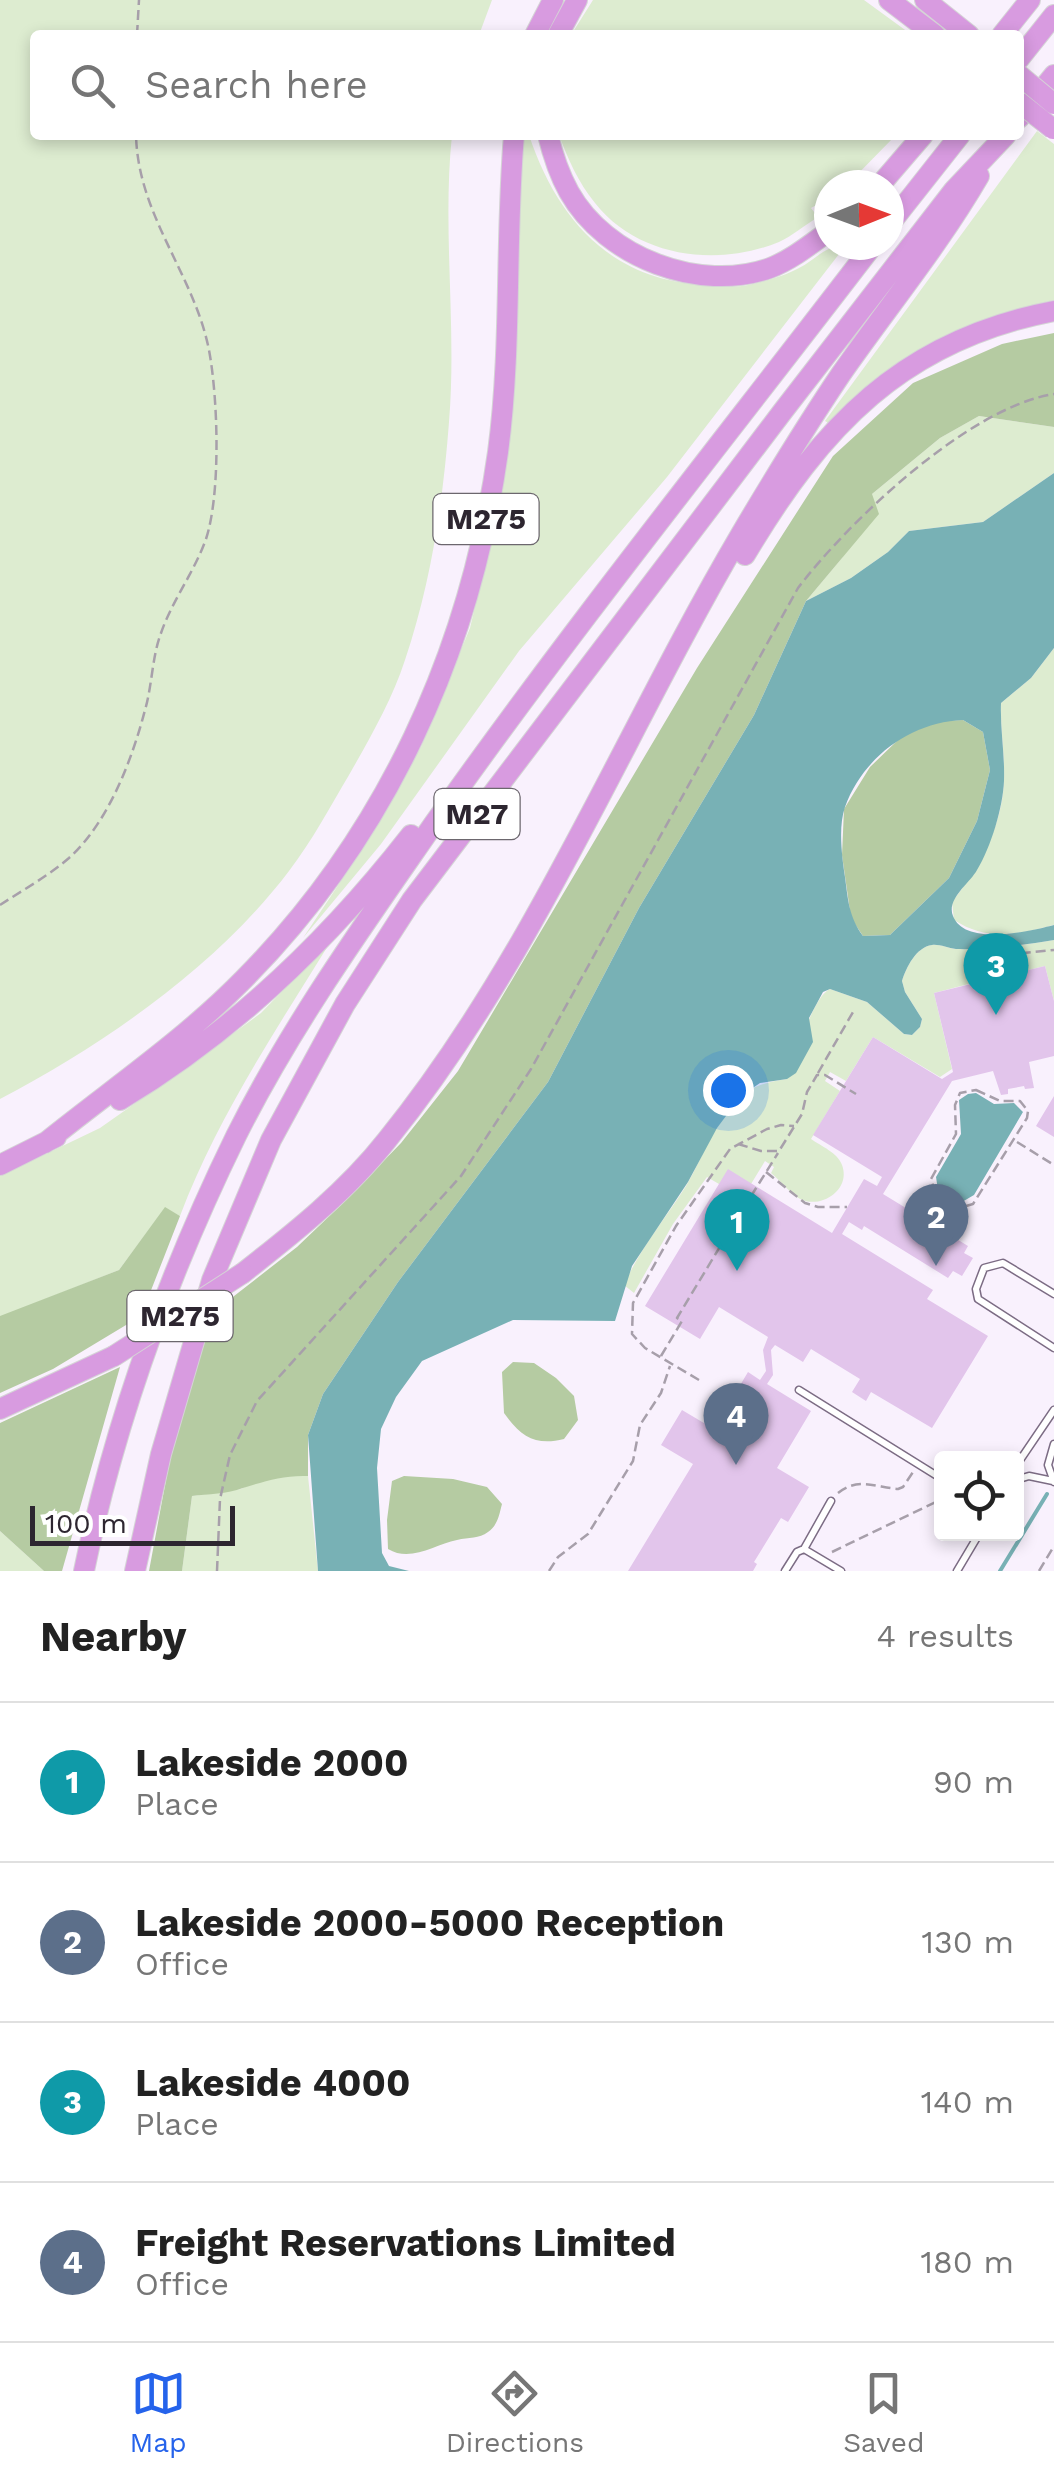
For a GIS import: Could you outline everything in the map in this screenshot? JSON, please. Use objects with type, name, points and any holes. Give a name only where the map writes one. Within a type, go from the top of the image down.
[{"type":"highway","points":[[537,30],[554,0]]},
{"type":"highway","points":[[561,30],[577,0]]},
{"type":"highway","points":[[889,0],[928,30]]},
{"type":"highway","points":[[925,0],[963,30]]},
{"type":"highway","points":[[1006,30],[1030,0]]},
{"type":"highway","points":[[1024,54],[1054,15]]},
{"type":"highway","points":[[1024,112],[1054,74]]},
{"type":"highway","points":[[1024,80],[1054,104]]},
{"type":"highway","points":[[1024,106],[1053,129]]},
{"type":"highway","name":"M275","points":[[0,1166],[45,1143],[160,1056],[243,980],[305,912],[391,787],[442,671],[488,513],[498,450],[514,140]]},
{"type":"highway","points":[[549,140],[554,162],[571,196],[598,227],[632,253],[673,270],[716,276],[746,274],[772,267],[814,240]]},
{"type":"highway","points":[[893,170],[919,140]]},
{"type":"highway","points":[[904,206],[956,140]]},
{"type":"highway","name":"M27","points":[[136,1571],[162,1454],[212,1280],[270,1140],[345,1004],[412,900],[761,440],[954,190],[1002,140]]},
{"type":"highway","points":[[657,690],[790,452],[966,199],[992,152]]},
{"type":"highway","name":"M27","points":[[84,1571],[119,1434],[178,1266],[237,1134],[324,980],[493,740],[862,260]]},
{"type":"highway","name":"M275","points":[[0,1408],[114,1356],[243,1274],[325,1204],[385,1143],[500,977],[657,690],[681,663],[788,487],[840,422],[880,388],[930,355],[987,329],[1054,310]]},
{"type":"highway","points":[[45,1143],[207,1044],[293,970],[493,740]]},
{"type":"lane","points":[[1054,1294],[1003,1263],[984,1268],[976,1289],[978,1299],[1054,1348]]},
{"type":"lane","points":[[799,1390],[934,1474]]},
{"type":"lane","points":[[1024,1454],[1054,1410]]},
{"type":"lane","points":[[1054,1444],[1048,1464],[1054,1482]]},
{"type":"lane","points":[[1024,1478],[1054,1482]]},
{"type":"lane","points":[[785,1571],[797,1552],[804,1549],[831,1501]]},
{"type":"lane","points":[[956,1571],[975,1541]]},
{"type":"lane","points":[[804,1549],[841,1571]]},
{"type":"path","points":[[138,30],[139,1],[148,1]]},
{"type":"path","points":[[0,905],[71,856],[90,835],[110,800],[137,739],[162,629],[196,563],[212,511],[213,389],[208,349],[198,314],[140,180],[136,140]]},
{"type":"path","points":[[217,1571],[220,1499],[230,1455],[257,1401],[437,1204],[485,1142],[531,1070],[798,588],[845,534],[950,444],[1035,397],[1054,394]]},
{"type":"path","points":[[993,994],[984,956],[1054,950]]},
{"type":"path","points":[[660,1358],[682,1321],[677,1318],[721,1245],[714,1241],[717,1235],[721,1228],[728,1233],[779,1152],[802,1114],[806,1092],[853,1012]]},
{"type":"path","points":[[817,1074],[826,1075],[856,1094]]},
{"type":"path","points":[[976,1090],[994,1099],[1024,1103],[1027,1118],[1014,1140],[970,1207],[954,1206],[934,1192],[931,1178],[956,1134],[960,1093],[976,1090]]},
{"type":"path","points":[[699,1380],[645,1348],[632,1334],[634,1304],[676,1226],[730,1149],[780,1124],[794,1126]]},
{"type":"path","points":[[1014,1140],[1054,1165]]},
{"type":"path","points":[[736,1144],[779,1152]]},
{"type":"path","points":[[766,1172],[805,1203],[848,1207]]},
{"type":"path","points":[[717,1235],[744,1251]]},
{"type":"path","points":[[550,1571],[558,1558],[588,1534],[633,1461],[640,1426],[660,1394],[670,1364]]},
{"type":"path","points":[[831,1501],[848,1485],[861,1482],[903,1487],[917,1464]]},
{"type":"path","points":[[829,1554],[934,1503]]},
{"type":"path","points":[[1039,1571],[1054,1546]]},
{"type":"green space","points":[[0,0],[492,0],[481,30],[30,30],[30,140],[452,140],[448,207],[451,386],[439,512],[414,631],[380,719],[313,836],[260,906],[194,970],[119,1028],[0,1099]]},
{"type":"green space","points":[[593,0],[864,0],[905,30],[574,30]]},
{"type":"green space","points":[[1037,131],[1054,144],[1054,300],[989,318],[931,344],[879,378],[830,424],[825,421]]},
{"type":"green space","points":[[522,140],[531,140],[556,195],[594,242],[645,273],[676,282],[743,286],[787,273],[814,258],[834,260],[667,477],[519,651],[381,844],[303,938],[363,848],[421,747],[470,628],[502,492],[514,394]]},
{"type":"green space","points":[[561,140],[891,140],[862,170],[814,170],[811,208],[814,220],[779,242],[731,254],[680,252],[633,236],[613,221],[583,187]]},
{"type":"green space","points":[[1054,333],[1054,427],[979,416],[940,438],[872,494],[879,514],[806,601],[754,715],[639,908],[548,1082],[398,1282],[323,1394],[308,1435],[308,1476],[192,1496],[182,1571],[149,1571],[171,1453],[207,1317],[297,1247],[342,1204],[401,1143],[458,1071],[697,668],[833,456],[913,383],[1002,344]]},
{"type":"green space","points":[[979,416],[1054,427],[1054,473],[983,522],[909,531],[888,552],[851,578],[806,601],[842,558],[872,494],[940,438]]},
{"type":"green space","points":[[1054,648],[1054,925],[991,934],[954,920],[952,902],[980,861],[999,815],[1004,781],[1001,703],[1031,678]]},
{"type":"green space","points":[[963,720],[983,732],[990,770],[977,821],[949,878],[890,935],[863,936],[851,918],[842,855],[844,809],[870,767],[901,737],[936,721]]},
{"type":"green space","points":[[1054,940],[1054,1001],[1045,966],[995,978],[988,952],[978,954],[984,980],[934,993],[952,1069],[940,1077],[873,1037],[846,1081],[830,1072],[825,1081],[840,1091],[811,1139],[833,1153],[842,1165],[842,1182],[833,1194],[818,1201],[802,1200],[771,1173],[774,1167],[765,1161],[751,1184],[719,1184],[707,1177],[673,1224],[634,1293],[624,1285],[730,1108],[755,1087],[787,1079],[823,994],[830,989],[867,1002],[904,1034],[912,1035],[922,1019],[902,981],[921,950],[932,945],[980,949]]},
{"type":"green space","points":[[331,941],[230,1109],[180,1216],[165,1208],[119,1270],[0,1317],[0,1176],[100,1128],[198,1059],[261,1013]]},
{"type":"green space","points":[[165,1207],[180,1216],[141,1316],[53,1369],[0,1393],[0,1316],[119,1270]]},
{"type":"green space","points":[[513,1362],[534,1363],[574,1396],[578,1420],[564,1439],[530,1438],[504,1413],[502,1372]]},
{"type":"green space","points":[[120,1367],[62,1571],[44,1571],[0,1531],[0,1423]]},
{"type":"green space","points":[[289,1475],[308,1476],[318,1571],[182,1571],[192,1496],[241,1489]]},
{"type":"green space","points":[[404,1476],[453,1479],[487,1487],[502,1504],[496,1523],[481,1536],[414,1553],[388,1549],[392,1481]]},
{"type":"green space","points":[[0,1531],[44,1571],[0,1571]]},
{"type":"water","points":[[1054,473],[1054,648],[1031,678],[1001,703],[1004,781],[999,815],[982,861],[953,903],[953,916],[960,926],[984,934],[1054,925],[1054,940],[980,949],[932,945],[921,950],[902,981],[922,1019],[912,1035],[904,1034],[867,1002],[830,989],[823,992],[809,1018],[813,1042],[796,1073],[787,1079],[760,1083],[741,1096],[717,1128],[688,1182],[632,1266],[615,1321],[513,1320],[422,1361],[396,1397],[381,1429],[377,1468],[382,1553],[389,1566],[409,1571],[318,1571],[308,1435],[323,1394],[398,1282],[548,1082],[639,908],[754,715],[806,601],[851,578],[888,552],[909,531],[983,522]],"holes":[[[963,720],[983,732],[990,770],[977,821],[949,878],[890,935],[863,936],[850,908],[842,851],[843,815],[853,789],[877,758],[925,727]]]},
{"type":"water","points":[[976,1093],[994,1104],[1014,1103],[1023,1112],[974,1195],[962,1202],[938,1190],[936,1177],[961,1134],[959,1100]]},
{"type":"building","points":[[1045,966],[1054,1001],[1054,1056],[1029,1062],[1034,1088],[1008,1089],[1008,1094],[1001,1095],[993,1071],[952,1081],[883,1194],[968,1246],[964,1253],[973,1258],[962,1276],[953,1271],[948,1278],[864,1226],[862,1230],[849,1222],[842,1234],[933,1290],[927,1299],[988,1336],[932,1428],[871,1392],[866,1401],[852,1392],[860,1379],[811,1349],[803,1362],[775,1345],[771,1350],[773,1375],[767,1384],[811,1411],[777,1468],[809,1487],[788,1522],[781,1518],[754,1562],[757,1564],[753,1571],[628,1571],[693,1464],[661,1445],[682,1410],[714,1429],[748,1372],[760,1380],[766,1371],[763,1350],[768,1337],[719,1307],[700,1339],[645,1306],[728,1169],[832,1233],[864,1179],[877,1186],[882,1177],[813,1135],[873,1037],[942,1079],[953,1072],[934,993]]},
{"type":"building","points":[[1054,1096],[1054,1137],[1036,1126]]},
{"type":"waterway","points":[[1000,1571],[1047,1494]]},
{"type":"place","name":"Lakeside 4000","points":[[996,1015]]},
{"type":"place","name":"Lakeside 2000-5000 Reception","points":[[936,1266]]},
{"type":"place","name":"Lakeside 2000","points":[[737,1271]]},
{"type":"place","name":"Freight Reservations Limited","points":[[736,1465]]}]
